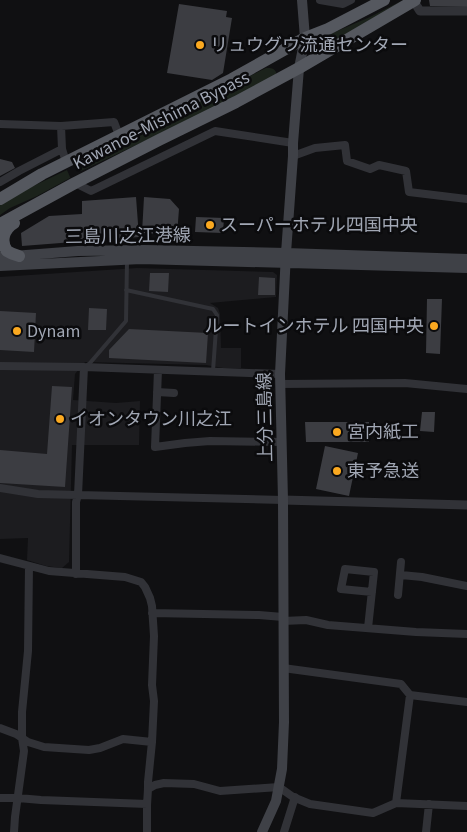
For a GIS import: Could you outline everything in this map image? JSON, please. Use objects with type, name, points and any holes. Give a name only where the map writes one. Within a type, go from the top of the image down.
[{"type":"highway","name":"Kawanoe-Mishima Bypass","points":[[0,199],[42,174],[232,79],[306,38],[328,29],[384,0]]},
{"type":"highway","name":"Kawanoe-Mishima Bypass","points":[[0,224],[75,183],[299,68],[414,0]]},
{"type":"highway","points":[[18,256],[7,251],[2,246],[1,237],[3,232],[9,226],[75,183]]},
{"type":"main road","name":"上分三島線","points":[[262,832],[276,800],[282,768],[284,668],[280,379],[293,143],[299,68],[306,38],[302,0]]},
{"type":"main road","name":"三島川之江港線","points":[[0,257],[78,251],[144,250],[467,268]]},
{"type":"main road","name":"三島川之江港線","points":[[0,266],[127,259],[467,259]]},
{"type":"street","points":[[320,0],[343,4],[351,0]]},
{"type":"street","points":[[414,0],[420,10],[467,11]]},
{"type":"street","points":[[0,124],[60,126],[114,122],[119,135]]},
{"type":"street","points":[[60,126],[62,149],[66,162]]},
{"type":"street","points":[[75,183],[91,191],[214,131],[293,143]]},
{"type":"street","points":[[293,156],[315,148],[345,146],[347,161],[370,169],[379,165],[406,171],[409,192],[467,199]]},
{"type":"street","points":[[0,182],[62,149]]},
{"type":"street","points":[[0,366],[213,371],[280,379],[405,383],[467,389]]},
{"type":"street","points":[[76,574],[76,502],[78,495],[84,367]]},
{"type":"street","points":[[158,370],[156,447],[210,441],[281,442]]},
{"type":"street","points":[[157,392],[174,393]]},
{"type":"street","points":[[0,488],[38,494],[467,506]]},
{"type":"street","points":[[0,558],[49,571],[125,577],[141,582],[148,591],[154,636],[152,685],[154,701],[148,782],[147,832]]},
{"type":"street","points":[[398,595],[401,562]]},
{"type":"street","points":[[14,832],[24,751],[22,712],[28,651],[29,566]]},
{"type":"street","points":[[368,628],[372,592],[374,572],[344,569],[342,590],[372,592]]},
{"type":"street","points":[[400,575],[422,577],[467,586]]},
{"type":"street","points":[[152,613],[259,616],[306,620],[328,625],[467,634]]},
{"type":"street","points":[[284,668],[401,684],[410,695],[467,702]]},
{"type":"street","points":[[396,803],[410,695]]},
{"type":"street","points":[[0,728],[16,734],[28,742],[44,747],[89,750],[123,739],[152,742]]},
{"type":"street","points":[[148,788],[164,784],[194,784],[220,791],[279,787],[294,797],[310,804],[373,813],[396,803],[467,806]]},
{"type":"street","points":[[284,832],[294,797]]},
{"type":"street","points":[[0,798],[147,804]]},
{"type":"street","points":[[426,832],[430,804]]},
{"type":"lane","points":[[84,367],[90,363],[126,321],[127,259]]},
{"type":"lane","points":[[126,290],[213,309],[217,315],[213,371]]},
{"type":"shaded area","points":[[403,0],[323,48],[318,46],[321,38],[370,17]]},
{"type":"shaded area","points":[[266,68],[274,70],[276,76],[196,117],[81,171],[75,168],[73,164]]},
{"type":"shaded area","points":[[67,170],[70,178],[10,208],[0,215],[0,205],[27,189]]},
{"type":"shaded area","name":"イオンタウン川之江","points":[[137,268],[273,272],[277,275],[276,297],[210,303],[218,308],[220,314],[221,348],[241,348],[241,368],[223,368],[206,365],[85,362],[75,374],[73,400],[116,403],[140,401],[139,445],[72,445],[69,562],[62,568],[46,566],[27,560],[28,538],[0,539],[0,277]]},
{"type":"building","points":[[429,0],[467,0],[467,7],[430,6]]},
{"type":"building","name":"リュウグウ流通センター","points":[[179,4],[227,11],[226,17],[232,18],[223,73],[212,80],[167,73]]},
{"type":"building","points":[[0,159],[12,162],[15,168],[0,176]]},
{"type":"building","points":[[136,197],[139,237],[22,246],[21,233],[49,216],[82,214],[82,201]]},
{"type":"building","points":[[144,197],[170,199],[179,209],[177,235],[142,233]]},
{"type":"building","name":"スーパーホテル四国中央","points":[[196,217],[224,218],[223,233],[195,232]]},
{"type":"building","points":[[150,273],[169,273],[168,292],[149,291]]},
{"type":"building","points":[[259,277],[275,278],[275,295],[258,295]]},
{"type":"building","name":"ルートインホテル 四国中央","points":[[427,299],[442,299],[440,354],[426,353]]},
{"type":"building","points":[[89,308],[107,309],[106,330],[88,330]]},
{"type":"building","name":"Dynam","points":[[0,311],[36,313],[34,352],[0,350]]},
{"type":"building","points":[[129,329],[208,333],[206,363],[109,358],[109,350]]},
{"type":"building","name":"イオンタウン川之江","points":[[52,386],[72,387],[65,487],[0,483],[0,450],[47,454]]},
{"type":"building","points":[[422,412],[435,412],[434,432],[420,431]]},
{"type":"building","name":"宮内紙工","points":[[305,422],[369,422],[369,442],[306,442]]},
{"type":"building","name":"東予急送","points":[[325,446],[358,453],[349,496],[316,489]]},
{"type":"place","name":"リュウグウ流通センター","points":[[200,45]]},
{"type":"place","name":"スーパーホテル四国中央","points":[[210,225]]},
{"type":"place","name":"ルートインホテル 四国中央","points":[[434,326]]},
{"type":"place","name":"Dynam","points":[[17,331]]},
{"type":"place","name":"イオンタウン川之江","points":[[60,419]]},
{"type":"place","name":"宮内紙工","points":[[337,432]]},
{"type":"place","name":"東予急送","points":[[337,471]]}]
